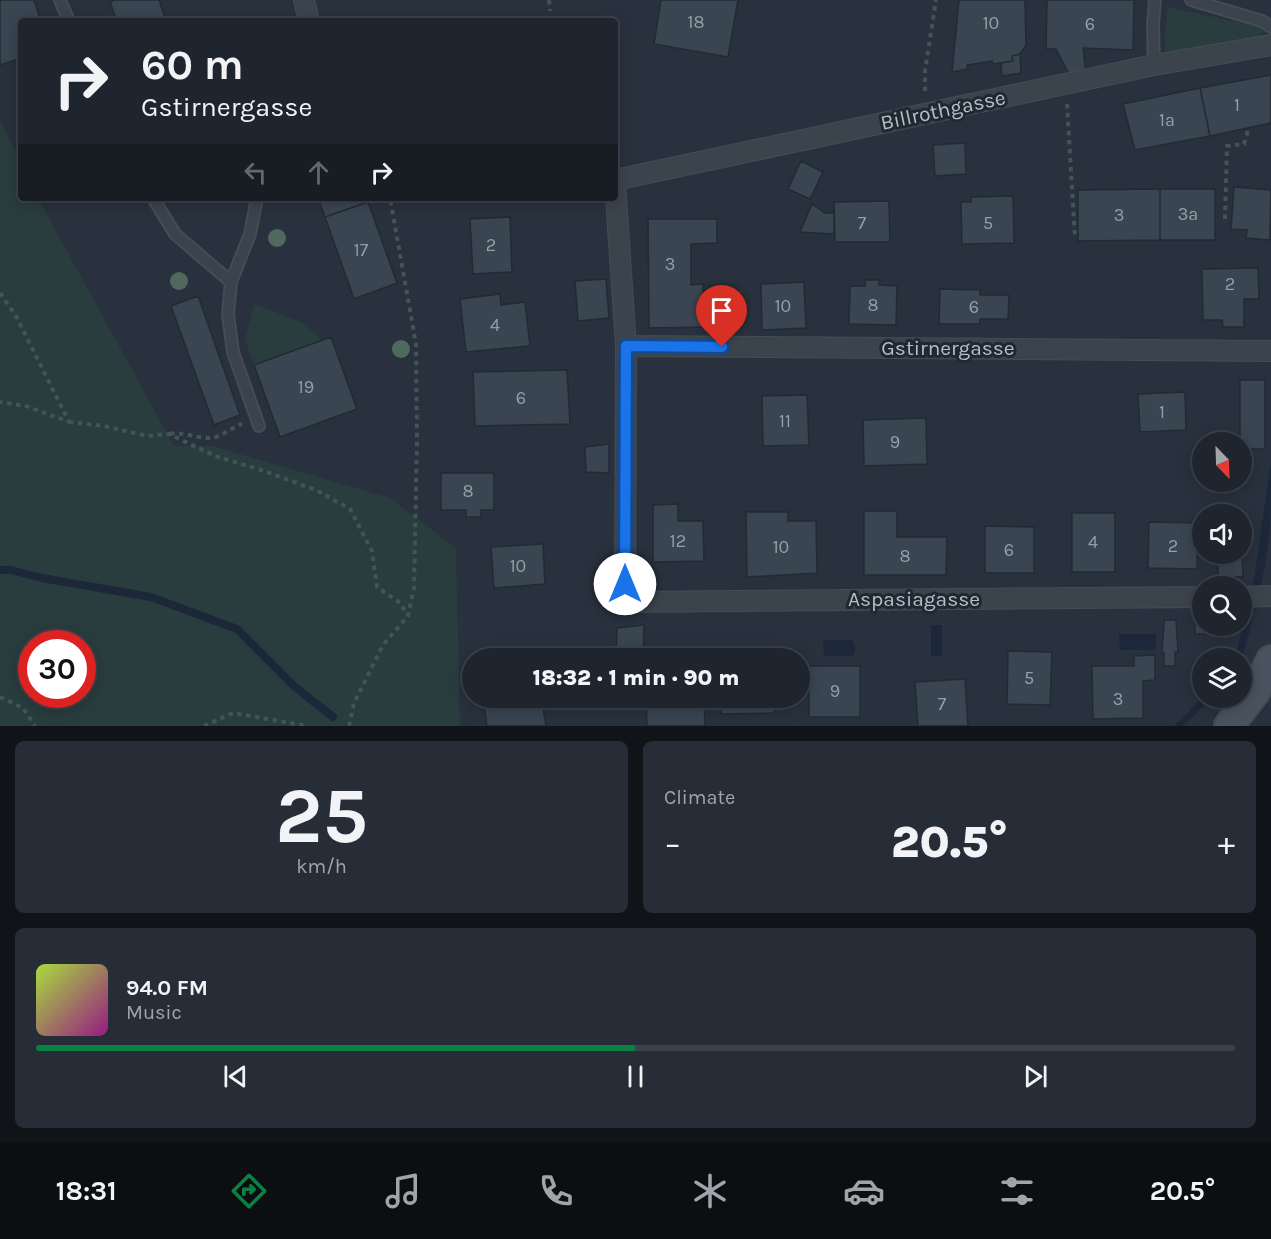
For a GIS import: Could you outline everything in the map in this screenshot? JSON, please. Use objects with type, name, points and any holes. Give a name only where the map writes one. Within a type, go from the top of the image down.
[{"type":"street","points":[[304,0],[308,18]]},
{"type":"street","name":"Billrothgasse","points":[[618,180],[1154,65],[1271,45]]},
{"type":"street","points":[[616,201],[626,346]]},
{"type":"street","name":"Gstirnergasse","points":[[626,346],[1271,351]]},
{"type":"street","name":"Aspasiagasse","points":[[626,346],[625,602],[1192,597]]},
{"type":"street","points":[[1252,597],[1271,597]]},
{"type":"street","points":[[1229,726],[1255,692],[1270,662]]},
{"type":"lane","points":[[60,0],[68,18]]},
{"type":"lane","points":[[1154,65],[1152,47],[1155,0]]},
{"type":"lane","points":[[1191,0],[1263,21],[1271,27]]},
{"type":"lane","points":[[155,201],[175,234],[231,282]]},
{"type":"lane","points":[[256,201],[250,234],[231,282],[228,315],[233,352],[259,425]]},
{"type":"path","points":[[549,0],[550,10]]},
{"type":"path","points":[[924,114],[925,71],[936,0]]},
{"type":"path","points":[[1067,85],[1075,238]]},
{"type":"path","points":[[1225,219],[1227,146],[1245,144],[1249,127]]},
{"type":"path","points":[[349,726],[354,703],[383,645],[408,616],[414,588],[416,344],[391,201]]},
{"type":"path","points":[[0,293],[16,316],[69,422]]},
{"type":"path","points":[[0,402],[26,406],[69,422],[104,426],[147,436],[176,432],[188,436],[213,438],[245,423],[259,425]]},
{"type":"path","points":[[169,434],[215,456],[315,490],[350,509],[372,551],[377,586],[400,603],[408,616]]},
{"type":"path","points":[[0,697],[23,708],[35,726]]},
{"type":"path","points":[[204,726],[233,713],[307,726]]},
{"type":"shaded area","points":[[1167,7],[1267,28],[1258,38],[1164,54]]},
{"type":"shaded area","points":[[0,120],[18,157],[18,201],[40,201],[174,446],[213,446],[390,498],[456,548],[460,726],[0,726]]},
{"type":"shaded area","points":[[254,304],[301,322],[322,340],[254,365],[245,340]]},
{"type":"water","points":[[1271,462],[1270,531],[1252,619],[1254,579]]},
{"type":"water","points":[[931,625],[942,625],[942,656],[931,656]]},
{"type":"water","points":[[1119,634],[1156,634],[1156,650],[1120,650]]},
{"type":"water","points":[[1240,636],[1248,636],[1245,648],[1237,648]]},
{"type":"water","points":[[823,640],[852,640],[856,649],[854,656],[824,656]]},
{"type":"water","points":[[1192,708],[1202,708],[1183,726],[1174,726]]},
{"type":"building","points":[[0,0],[34,0],[40,18],[18,18],[18,59],[0,65]]},
{"type":"building","points":[[159,0],[165,18],[116,18],[110,2]]},
{"type":"building","points":[[661,0],[738,0],[728,57],[654,44]]},
{"type":"building","points":[[959,0],[1025,0],[1026,45],[1020,54],[1012,56],[1013,61],[993,64],[992,61],[967,65],[968,69],[952,72]]},
{"type":"building","points":[[1047,0],[1134,0],[1133,50],[1083,48],[1086,74],[1069,74],[1056,49],[1046,49]]},
{"type":"building","points":[[1020,54],[1021,73],[1002,76],[1001,63],[1013,61],[1012,56]]},
{"type":"building","points":[[1271,75],[1271,123],[1210,136],[1200,88]]},
{"type":"building","points":[[1200,88],[1210,136],[1135,150],[1123,104]]},
{"type":"building","points":[[965,143],[966,174],[935,176],[933,145]]},
{"type":"building","points":[[801,161],[823,172],[810,199],[788,189]]},
{"type":"building","points":[[1234,187],[1271,190],[1270,240],[1246,238],[1247,230],[1231,229]]},
{"type":"building","points":[[1160,189],[1160,240],[1078,241],[1078,190]]},
{"type":"building","points":[[1160,189],[1215,189],[1215,240],[1160,240]]},
{"type":"building","points":[[1013,196],[1014,243],[962,244],[961,202],[971,202],[971,197]]},
{"type":"building","points":[[319,201],[368,201],[368,202],[325,217]]},
{"type":"building","points":[[889,201],[890,242],[835,242],[834,202]]},
{"type":"building","points":[[368,202],[397,283],[354,299],[325,217]]},
{"type":"building","points":[[812,204],[825,213],[834,213],[834,234],[800,232]]},
{"type":"building","points":[[510,217],[512,272],[473,274],[470,219]]},
{"type":"building","points":[[648,219],[717,219],[717,243],[691,244],[691,285],[703,284],[704,327],[649,328]]},
{"type":"building","points":[[1258,268],[1259,299],[1244,299],[1244,327],[1223,327],[1222,320],[1203,320],[1202,269]]},
{"type":"building","points":[[606,279],[609,318],[578,321],[575,281]]},
{"type":"building","points":[[865,280],[880,280],[879,285],[897,286],[896,325],[849,324],[850,286],[865,286]]},
{"type":"building","points":[[804,282],[806,328],[762,330],[761,284]]},
{"type":"building","points":[[940,289],[980,290],[980,295],[1009,295],[1008,319],[980,319],[980,324],[939,324]]},
{"type":"building","points":[[500,294],[501,305],[525,302],[530,346],[466,352],[460,299]]},
{"type":"building","points":[[198,296],[240,415],[214,425],[171,306]]},
{"type":"building","points":[[331,337],[357,409],[280,437],[254,365]]},
{"type":"building","points":[[567,370],[570,424],[475,426],[473,372]]},
{"type":"building","points":[[1240,380],[1265,380],[1265,449],[1252,449],[1252,432],[1240,432]]},
{"type":"building","points":[[1185,392],[1186,430],[1140,432],[1138,394]]},
{"type":"building","points":[[807,395],[809,445],[763,446],[762,396]]},
{"type":"building","points":[[926,418],[927,464],[864,466],[863,420]]},
{"type":"building","points":[[609,444],[609,473],[586,472],[585,447]]},
{"type":"building","points":[[441,473],[494,473],[494,510],[481,510],[481,517],[466,517],[466,510],[441,510]]},
{"type":"building","points":[[678,504],[678,521],[703,521],[704,561],[653,562],[653,505]]},
{"type":"building","points":[[864,511],[897,511],[897,537],[947,537],[946,575],[864,575]]},
{"type":"building","points":[[746,512],[788,512],[788,521],[816,521],[817,573],[747,577]]},
{"type":"building","points":[[1072,513],[1115,513],[1115,572],[1072,572]]},
{"type":"building","points":[[1149,522],[1192,523],[1192,564],[1197,564],[1197,569],[1148,568]]},
{"type":"building","points":[[985,526],[1034,527],[1034,573],[985,573]]},
{"type":"building","points":[[543,544],[545,584],[494,588],[491,547]]},
{"type":"building","points":[[1218,564],[1242,564],[1243,576],[1218,576]]},
{"type":"building","points":[[1164,620],[1176,620],[1178,652],[1175,652],[1175,666],[1164,666],[1164,653],[1162,652]]},
{"type":"building","points":[[644,625],[643,648],[616,648],[617,628]]},
{"type":"building","points":[[1008,651],[1052,652],[1050,705],[1007,704]]},
{"type":"building","points":[[1155,655],[1155,680],[1143,681],[1143,718],[1093,719],[1092,666],[1134,666],[1134,656]]},
{"type":"building","points":[[810,666],[860,666],[860,717],[809,717]]},
{"type":"building","points":[[965,679],[968,726],[918,726],[915,682]]},
{"type":"building","points":[[485,708],[543,708],[546,726],[487,726]]},
{"type":"building","points":[[646,708],[704,708],[705,726],[647,726]]},
{"type":"building","points":[[721,708],[774,708],[774,713],[721,714]]},
{"type":"waterway","points":[[0,570],[11,570],[42,578],[151,597],[237,629],[294,686],[333,717]]},
{"type":"route","points":[[625,584],[626,346],[722,347]]}]
